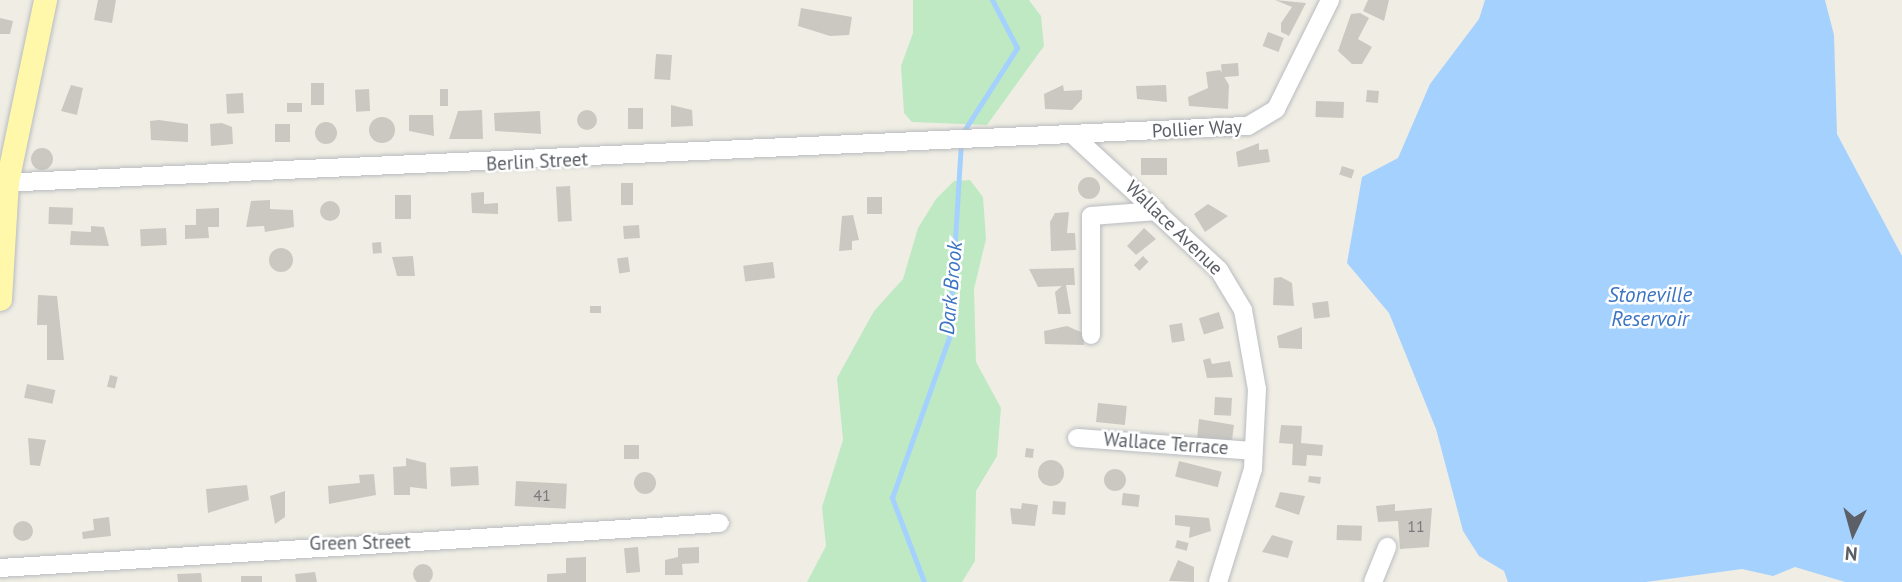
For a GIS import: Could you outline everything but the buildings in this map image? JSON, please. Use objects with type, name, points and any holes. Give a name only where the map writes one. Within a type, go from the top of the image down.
[{"type":"main road","points":[[0,299],[3,182],[45,0]]},
{"type":"street","name":"Pollier Way","points":[[1074,136],[1264,121],[1276,109],[1330,0]]},
{"type":"street","name":"Berlin Street","points":[[3,182],[962,143],[1074,136]]},
{"type":"street","name":"Wallace Avenue","points":[[1074,136],[1157,211],[1237,296],[1255,372],[1254,451],[1244,512],[1218,582]]},
{"type":"street","points":[[1091,334],[1091,216],[1157,211]]},
{"type":"street","name":"Wallace Terrace","points":[[1077,438],[1254,451]]},
{"type":"street","name":"Green Street","points":[[0,568],[720,523]]},
{"type":"street","points":[[1373,582],[1387,547]]},
{"type":"green space","points":[[913,0],[1029,0],[1041,16],[1044,46],[987,125],[912,122],[904,113],[901,66],[913,33]]},
{"type":"green space","points":[[970,180],[983,197],[986,239],[974,289],[976,362],[1001,408],[997,456],[976,491],[975,561],[962,582],[807,582],[826,546],[822,507],[843,440],[837,378],[874,311],[903,279],[918,228],[936,199],[954,181]]},
{"type":"water","name":"Stoneville Reservoir","points":[[1485,0],[1825,0],[1834,35],[1837,134],[1902,256],[1902,582],[1845,582],[1795,567],[1773,576],[1742,569],[1646,582],[1508,582],[1504,571],[1479,556],[1463,531],[1436,429],[1389,313],[1347,263],[1362,177],[1398,158],[1430,84],[1479,19]]},
{"type":"waterway","name":"Dark Brook","points":[[962,134],[1017,48],[992,0]]},
{"type":"waterway","name":"Dark Brook","points":[[924,582],[892,498],[949,338],[961,143]]}]
